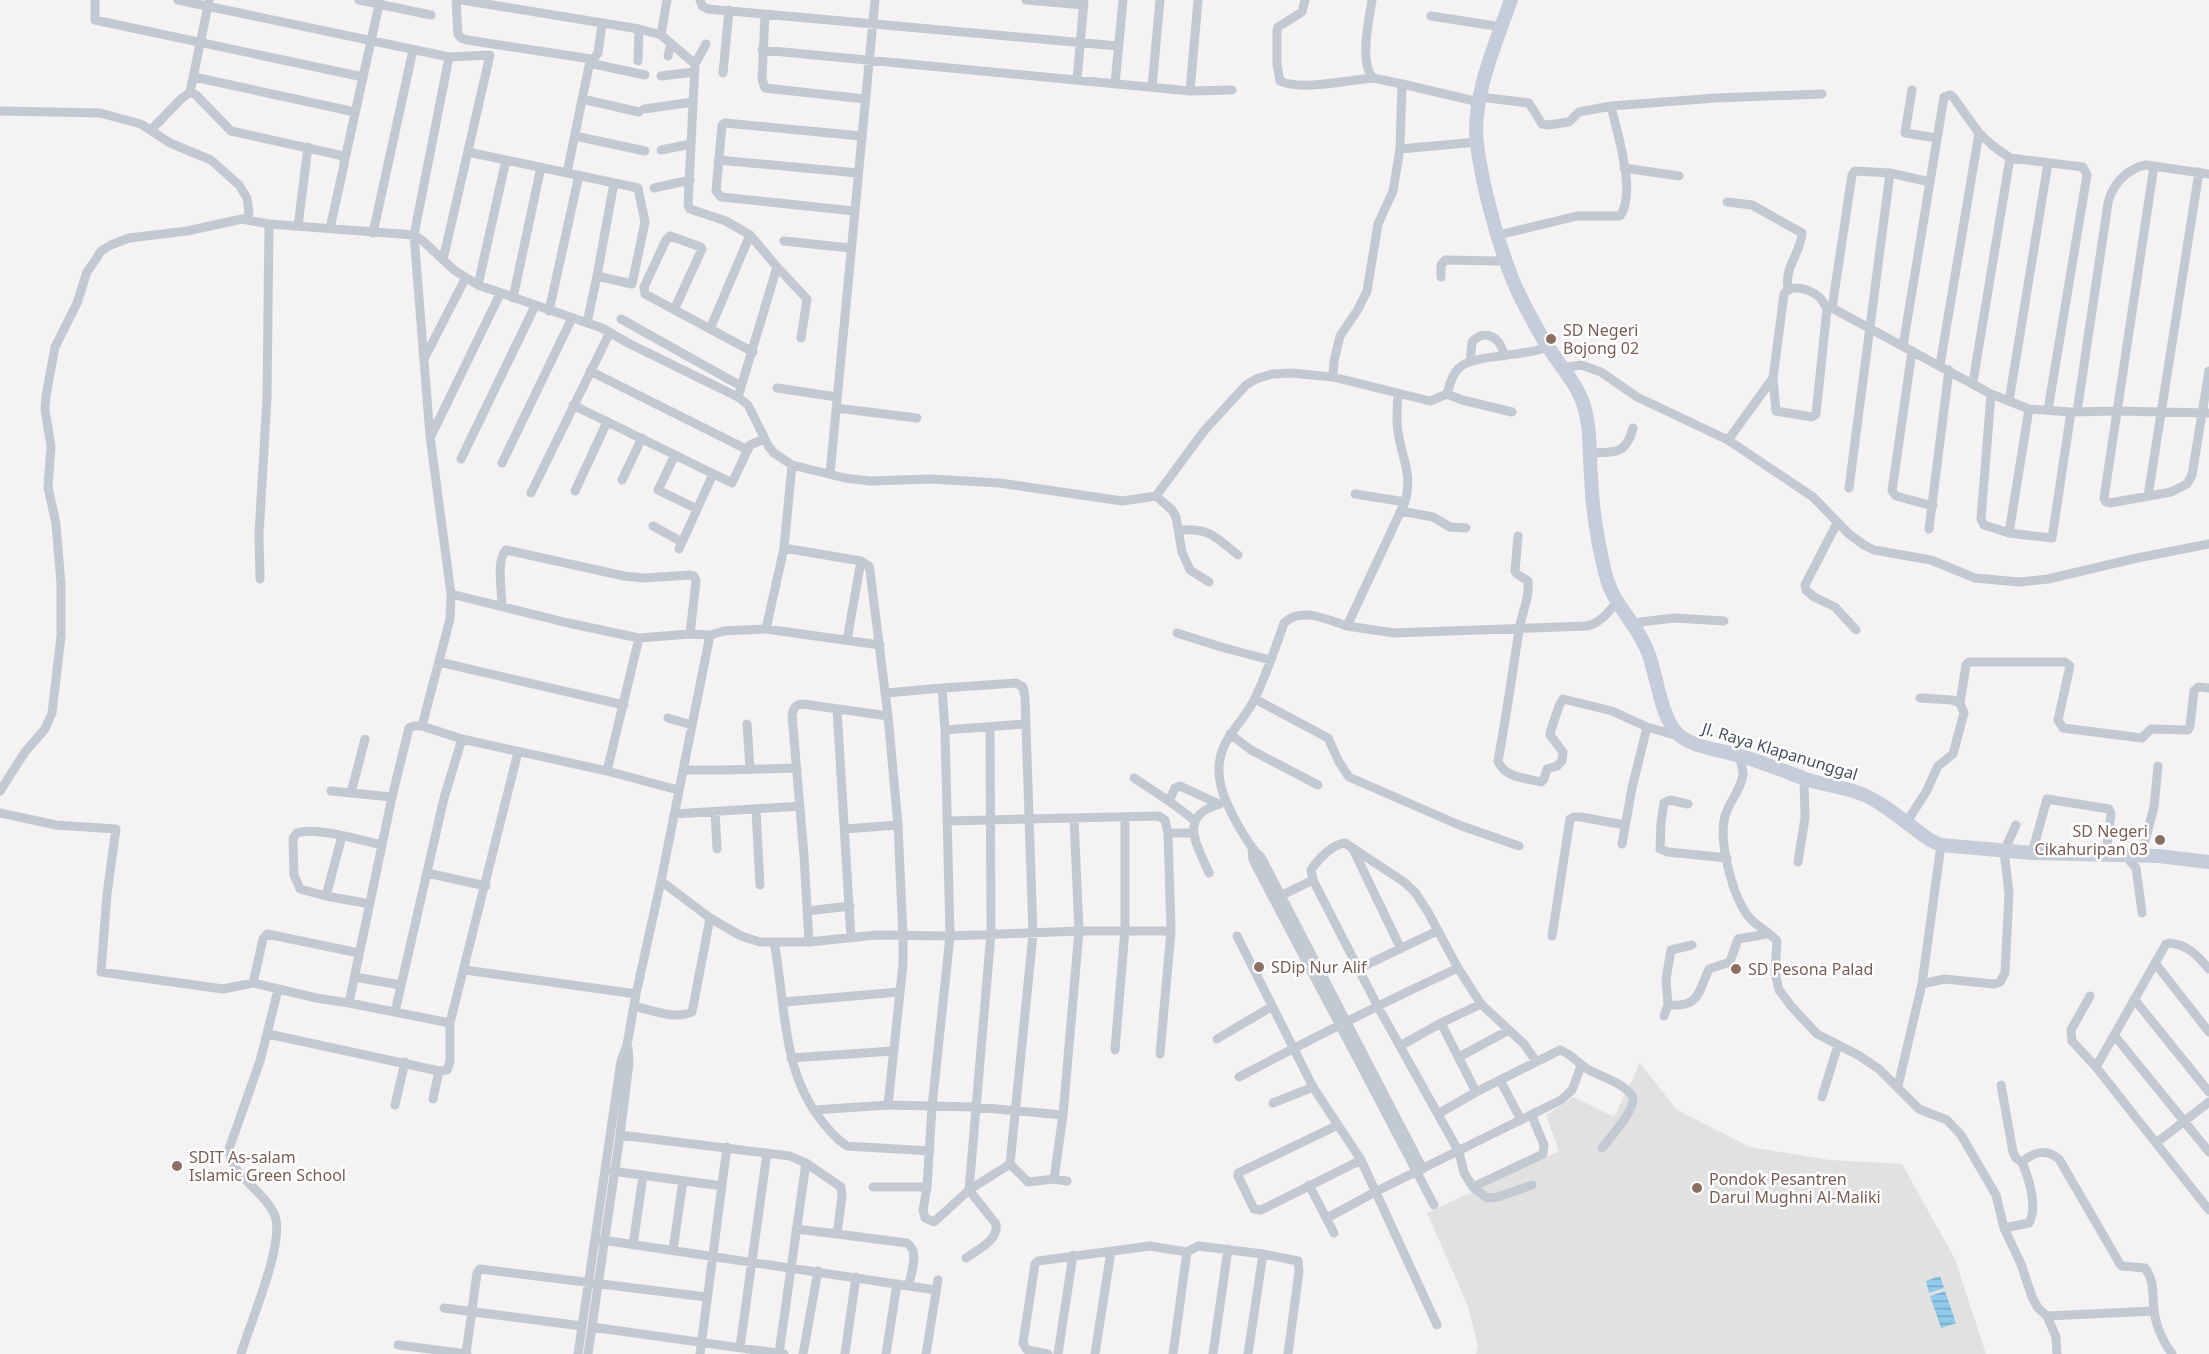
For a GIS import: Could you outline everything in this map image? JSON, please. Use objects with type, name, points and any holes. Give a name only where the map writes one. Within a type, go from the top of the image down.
[{"type":"street","points":[[95,0],[95,20],[363,77]]},
{"type":"street","points":[[178,0],[209,3],[372,42],[449,57],[490,55],[443,260]]},
{"type":"street","points":[[359,0],[380,2],[431,15]]},
{"type":"street","points":[[456,0],[459,37],[478,42],[591,59],[598,53],[602,23]]},
{"type":"street","points":[[462,0],[639,29],[661,35],[695,68]]},
{"type":"street","points":[[529,11],[531,0]]},
{"type":"street","points":[[661,35],[667,0]]},
{"type":"street","points":[[700,0],[704,8],[1118,46]]},
{"type":"street","points":[[830,474],[874,0]]},
{"type":"street","points":[[1026,0],[1084,3],[1077,80]]},
{"type":"street","points":[[1115,84],[1123,0]]},
{"type":"street","points":[[1152,87],[1160,0]]},
{"type":"street","points":[[1190,91],[1198,0]]},
{"type":"street","points":[[1305,0],[1302,12],[1278,27],[1276,31],[1280,81],[1289,84],[1373,78],[1479,99],[1529,103],[1545,125],[1569,122],[1579,112],[1611,106],[1716,98],[1822,94]]},
{"type":"street","points":[[1372,0],[1366,64],[1373,78]]},
{"type":"street","name":"Jl. Raya Klapanunggal","points":[[1511,0],[1479,99],[1476,142],[1505,258],[1518,292],[1547,347],[1582,400],[1587,418],[1593,497],[1607,579],[1616,603],[1645,642],[1668,720],[1680,737],[1699,746],[1777,767],[1804,779],[1859,793],[1941,845],[2032,853],[2106,854],[2209,862]]},
{"type":"street","points":[[330,228],[380,2]]},
{"type":"street","points":[[151,130],[182,98],[190,93],[209,3]]},
{"type":"street","points":[[723,73],[729,10]]},
{"type":"street","points":[[765,14],[762,50],[762,79],[765,88],[865,99]]},
{"type":"street","points":[[1431,16],[1502,27]]},
{"type":"street","points":[[638,61],[639,29]]},
{"type":"street","points":[[668,56],[671,43]]},
{"type":"street","points":[[706,44],[695,68],[690,209],[726,221],[750,235],[807,299],[801,338]]},
{"type":"street","points":[[373,233],[413,50]]},
{"type":"street","points":[[762,50],[1190,91],[1232,90]]},
{"type":"street","points":[[422,726],[450,619],[451,594],[430,436],[414,235],[449,57]]},
{"type":"street","points":[[567,173],[589,66],[594,64],[645,75]]},
{"type":"street","points":[[661,76],[695,68]]},
{"type":"street","points":[[194,77],[355,112]]},
{"type":"street","points":[[1333,377],[1340,336],[1358,311],[1369,285],[1378,224],[1392,192],[1400,149],[1402,84]]},
{"type":"street","points":[[1912,90],[1905,133],[1937,138]]},
{"type":"street","points":[[190,93],[196,95],[231,131],[308,147],[339,155],[345,159]]},
{"type":"street","points":[[1933,506],[1896,496],[1892,491],[1930,182],[1944,97],[1950,95],[1992,146],[2010,158],[2083,167],[2086,170],[2048,410]]},
{"type":"street","points":[[582,99],[641,111],[693,102]]},
{"type":"street","points":[[1499,235],[1577,216],[1620,216],[1627,199],[1624,168],[1611,106]]},
{"type":"street","points":[[0,111],[100,113],[141,124],[170,143],[211,160],[239,185],[247,198],[249,213],[247,220]]},
{"type":"street","points":[[854,211],[721,197],[716,191],[718,160],[722,125],[725,123],[861,136]]},
{"type":"street","points":[[1940,365],[1980,133]]},
{"type":"street","points":[[575,136],[645,151]]},
{"type":"street","points":[[1400,149],[1476,142]]},
{"type":"street","points":[[661,150],[691,144]]},
{"type":"street","points":[[298,226],[308,147]]},
{"type":"street","points":[[468,152],[638,188],[645,222],[632,284],[597,276]]},
{"type":"street","points":[[1973,382],[2010,158]]},
{"type":"street","points":[[478,285],[506,160]]},
{"type":"street","points":[[718,160],[858,173]]},
{"type":"street","points":[[2009,401],[2048,164]]},
{"type":"street","points":[[1991,394],[1981,519],[1984,525],[2009,533],[2052,538],[2110,194],[2115,183],[2137,167],[2146,165],[2204,173],[2148,496]]},
{"type":"street","points":[[2154,166],[2105,500],[2110,503],[2171,492],[2187,484],[2192,475],[2206,413],[2209,370]]},
{"type":"street","points":[[513,298],[542,167]]},
{"type":"street","points":[[1624,168],[1679,176]]},
{"type":"street","points":[[1726,202],[1752,205],[1802,233],[1786,279],[1788,288],[1782,300],[1778,351],[1773,378],[1776,411],[1815,416],[1829,308],[1852,175],[1855,171],[1890,173],[1930,182]]},
{"type":"street","points":[[1849,488],[1890,173]]},
{"type":"street","points":[[549,311],[579,175]]},
{"type":"street","points":[[654,188],[690,180]]},
{"type":"street","points":[[587,323],[615,183]]},
{"type":"street","points":[[0,791],[25,752],[45,729],[52,713],[61,636],[61,584],[56,524],[48,487],[51,446],[45,410],[55,347],[77,303],[83,281],[101,251],[129,238],[187,231],[230,220],[414,235],[465,279],[500,294],[610,332],[738,397],[748,405],[774,453],[792,465],[870,482],[932,479],[1000,483],[1122,501],[1156,496],[1204,431],[1246,385],[1272,374],[1291,373],[1333,377],[1430,401],[1447,394],[1512,412]]},
{"type":"street","points":[[260,579],[259,525],[267,398],[269,224]]},
{"type":"street","points":[[710,328],[750,235]]},
{"type":"street","points":[[674,310],[702,249],[670,236],[666,240],[644,290],[648,296],[674,310],[710,328],[753,352]]},
{"type":"street","points":[[784,241],[850,248]]},
{"type":"street","points":[[1441,277],[1441,265],[1445,260],[1497,261],[1505,258]]},
{"type":"street","points":[[738,397],[777,267]]},
{"type":"street","points":[[424,360],[465,279]]},
{"type":"street","points":[[1788,288],[1793,287],[1820,297],[1829,308],[1869,330],[1973,382],[1991,394],[2029,409],[2074,412],[2206,413]]},
{"type":"street","points":[[430,436],[500,294]]},
{"type":"street","points":[[461,459],[535,306]]},
{"type":"street","points":[[502,463],[572,318]]},
{"type":"street","points":[[621,319],[741,386]]},
{"type":"street","points":[[531,493],[610,332]]},
{"type":"street","points":[[1470,362],[1472,342],[1483,335],[1490,335],[1499,341],[1504,356]]},
{"type":"street","points":[[1447,394],[1452,376],[1458,368],[1470,362],[1547,347]]},
{"type":"street","points":[[1561,369],[1581,365],[1601,372],[1637,396],[1728,440],[1813,497],[1837,523],[1864,545],[1874,550],[1931,560],[1975,578],[2019,582],[2048,579],[2209,544]]},
{"type":"street","points":[[1929,529],[1949,370]]},
{"type":"street","points":[[590,371],[748,450]]},
{"type":"street","points":[[1728,440],[1773,378]]},
{"type":"street","points":[[777,388],[837,397]]},
{"type":"street","points":[[1347,626],[1403,506],[1409,488],[1397,432],[1398,394]]},
{"type":"street","points":[[573,405],[732,483],[750,445],[764,438]]},
{"type":"street","points":[[836,408],[917,418]]},
{"type":"street","points":[[2009,533],[2029,409]]},
{"type":"street","points":[[575,491],[607,422]]},
{"type":"street","points":[[1590,453],[1619,451],[1630,440],[1633,428]]},
{"type":"street","points":[[622,480],[642,438]]},
{"type":"street","points":[[675,455],[658,490],[698,509]]},
{"type":"street","points":[[766,629],[784,548],[792,465]]},
{"type":"street","points":[[653,526],[680,545],[713,474]]},
{"type":"street","points":[[1355,494],[1403,506],[1433,517],[1450,528],[1466,528]]},
{"type":"street","points":[[1156,496],[1172,510],[1180,530],[1185,562],[1190,570],[1209,582]]},
{"type":"street","points":[[1837,523],[1805,585],[1806,590],[1814,597],[1835,607],[1856,630]]},
{"type":"street","points":[[1180,530],[1195,529],[1213,534],[1238,555]]},
{"type":"street","points":[[1518,536],[1515,573],[1527,580],[1529,584],[1519,628],[1498,761],[1500,766],[1508,774],[1541,782],[1544,780],[1547,769],[1557,766],[1562,761],[1563,752],[1550,735],[1552,722],[1563,699],[1612,711],[1647,727],[1680,737]]},
{"type":"street","points":[[784,548],[861,561],[869,566],[870,571],[886,693],[898,825],[903,936],[903,964],[888,1105]]},
{"type":"street","points":[[502,606],[501,555],[506,550],[624,576],[644,578],[690,575],[694,576],[696,581],[690,634]]},
{"type":"street","points":[[847,640],[861,561]]},
{"type":"street","points":[[451,594],[639,638],[690,634],[710,635],[724,631],[766,629],[880,645]]},
{"type":"street","points":[[1434,1205],[1420,1171],[1277,897],[1261,857],[1252,850],[1222,803],[1219,759],[1230,734],[1244,719],[1255,699],[1284,623],[1289,618],[1311,615],[1374,632],[1394,633],[1587,626],[1595,624],[1616,603]]},
{"type":"street","points":[[1632,623],[1674,618],[1724,621]]},
{"type":"street","points":[[1178,633],[1221,648],[1270,660]]},
{"type":"street","points":[[578,1354],[587,1327],[606,1202],[621,1061],[627,1045],[710,635]]},
{"type":"street","points":[[607,771],[639,638]]},
{"type":"street","points":[[439,662],[624,705]]},
{"type":"street","points":[[1905,823],[1926,792],[1938,766],[1953,754],[1964,712],[1960,702],[1966,664],[1969,662],[2065,662],[2070,666],[2058,720],[2063,728],[2142,738],[2151,729],[2188,730],[2194,691],[2198,687],[2209,688]]},
{"type":"street","points":[[886,693],[1016,683],[1023,687],[1034,934],[1010,1164]]},
{"type":"street","points":[[942,688],[950,936],[932,1107],[927,1188],[923,1210],[925,1218],[934,1222],[969,1190],[1010,1164]]},
{"type":"street","points":[[1920,698],[1960,702]]},
{"type":"street","points":[[1255,699],[1328,738],[1349,777],[1458,825],[1520,846]]},
{"type":"street","points":[[809,942],[792,715],[794,708],[803,704],[888,716]]},
{"type":"street","points":[[837,710],[851,938]]},
{"type":"street","points":[[668,718],[692,725]]},
{"type":"street","points":[[747,724],[750,769]]},
{"type":"street","points":[[945,730],[1026,724]]},
{"type":"street","points":[[350,1003],[392,797],[408,731],[414,726],[422,726],[462,739],[607,771],[678,790]]},
{"type":"street","points":[[966,1258],[990,1241],[997,1229],[996,1224],[969,1190],[991,933],[990,727]]},
{"type":"street","points":[[1622,844],[1647,727]]},
{"type":"street","points":[[1230,734],[1251,750],[1318,785]]},
{"type":"street","points":[[351,793],[365,739]]},
{"type":"street","points":[[395,1012],[444,798],[462,739]]},
{"type":"street","points":[[268,1034],[439,1071],[445,1071],[449,1067],[450,1023],[518,752]]},
{"type":"street","points":[[1739,755],[1743,774],[1725,814],[1722,841],[1740,902],[1747,915],[1777,941],[1775,972],[1779,990],[1817,1034],[1879,1069],[1919,1109],[1947,1120],[1961,1135],[1993,1189],[2004,1228],[2021,1264],[2032,1297],[2038,1308],[2047,1316],[2056,1337],[2057,1354]]},
{"type":"street","points":[[2141,856],[2154,807],[2158,766]]},
{"type":"street","points":[[683,770],[797,768]]},
{"type":"street","points":[[1134,778],[1194,820]]},
{"type":"street","points":[[1798,862],[1805,818],[1804,779]]},
{"type":"street","points":[[1169,801],[1175,788],[1180,786],[1222,803]]},
{"type":"street","points":[[331,791],[392,797]]},
{"type":"street","points":[[2032,853],[2047,799],[2109,809],[2111,811],[2106,854]]},
{"type":"street","points":[[1688,804],[1670,800],[1664,803],[1660,849],[1668,852],[1727,858]]},
{"type":"street","points":[[1209,873],[1193,833],[1194,820],[1204,810],[1222,803]]},
{"type":"street","points":[[674,814],[800,806]]},
{"type":"street","points":[[756,810],[760,885]]},
{"type":"street","points":[[715,812],[717,849]]},
{"type":"street","points":[[0,813],[56,825],[116,829],[107,894],[101,972],[224,988],[253,983],[278,990],[450,1023]]},
{"type":"street","points":[[947,821],[1159,816],[1167,823],[1171,931],[1160,1054]]},
{"type":"street","points":[[1552,936],[1570,819],[1581,817],[1625,825]]},
{"type":"street","points":[[1054,1179],[1063,1115],[1079,931],[1074,818]]},
{"type":"street","points":[[1115,1050],[1125,930],[1125,818]]},
{"type":"street","points":[[845,829],[898,825]]},
{"type":"street","points":[[1922,984],[1944,979],[1994,984],[2000,982],[2005,972],[2009,893],[2004,851],[2016,825]]},
{"type":"street","points":[[370,904],[305,891],[297,885],[292,854],[293,838],[297,833],[309,831],[382,845]]},
{"type":"street","points":[[1168,832],[1193,833]]},
{"type":"street","points":[[326,896],[342,836]]},
{"type":"street","points":[[1532,1185],[1497,1197],[1487,1198],[1473,1187],[1464,1173],[1459,1152],[1377,1005],[1313,880],[1311,870],[1314,865],[1338,844],[1345,843],[1404,882],[1428,912],[1458,968],[1481,1004],[1524,1044],[1536,1061]]},
{"type":"street","points":[[1898,1086],[1922,984],[1941,845]]},
{"type":"street","points":[[1352,847],[1401,949]]},
{"type":"street","points":[[2125,855],[2136,868],[2142,913]]},
{"type":"street","points":[[427,873],[486,886]]},
{"type":"street","points":[[1277,897],[1313,880]]},
{"type":"street","points":[[661,881],[710,918],[741,936],[760,942],[809,942],[876,935],[950,936],[1079,931],[1171,931]]},
{"type":"street","points":[[807,911],[850,906]]},
{"type":"street","points":[[634,1006],[665,1014],[692,1012],[710,918]]},
{"type":"street","points":[[1360,968],[1437,931]]},
{"type":"street","points":[[253,983],[262,939],[267,934],[359,953]]},
{"type":"street","points":[[1668,1005],[1678,1006],[1695,1000],[1709,969],[1730,962],[1738,939],[1767,934]]},
{"type":"street","points":[[1237,936],[1313,1087],[1361,1160],[1437,1325]]},
{"type":"street","points":[[774,942],[790,1058],[806,1097],[814,1110],[837,1139],[847,1146],[930,1151]]},
{"type":"street","points":[[2096,1067],[2166,944],[2170,942],[2186,947],[2195,953],[2209,969]]},
{"type":"street","points":[[1664,1016],[1668,1005],[1666,979],[1671,950],[1692,945]]},
{"type":"street","points":[[2155,963],[2209,1032]]},
{"type":"street","points":[[1239,1077],[1345,1024],[1377,1005],[1458,968]]},
{"type":"street","points":[[465,970],[636,994]]},
{"type":"street","points":[[355,977],[400,985]]},
{"type":"street","points":[[241,1354],[267,1275],[277,1229],[272,1210],[231,1162],[229,1149],[261,1061],[278,990]]},
{"type":"street","points":[[784,1002],[899,992]]},
{"type":"street","points":[[2090,996],[2072,1030],[2071,1036],[2076,1047],[2096,1067],[2209,1210]]},
{"type":"street","points":[[2134,999],[2209,1092]]},
{"type":"street","points":[[1400,1046],[1481,1004]]},
{"type":"street","points":[[1217,1039],[1271,1007]]},
{"type":"street","points":[[1441,1023],[1476,1092]]},
{"type":"street","points":[[1459,1057],[1509,1030]]},
{"type":"street","points":[[2114,1035],[2209,1152]]},
{"type":"street","points":[[610,1171],[620,1135],[629,1063],[627,1045]]},
{"type":"street","points":[[1822,1096],[1838,1045]]},
{"type":"street","points":[[1438,1113],[1536,1061],[1564,1050],[1581,1066],[1631,1094],[1633,1101],[1626,1117],[1602,1148]]},
{"type":"street","points":[[790,1058],[893,1051]]},
{"type":"street","points":[[395,1106],[405,1062]]},
{"type":"street","points":[[1327,1218],[1561,1100],[1572,1090],[1581,1066]]},
{"type":"street","points":[[433,1099],[439,1071]]},
{"type":"street","points":[[1500,1080],[1521,1120]]},
{"type":"street","points":[[2001,1085],[2013,1152],[2015,1157],[2022,1162],[2029,1185],[2032,1214],[2029,1223],[2004,1228]]},
{"type":"street","points":[[1273,1103],[1313,1087]]},
{"type":"street","points":[[2156,1143],[2209,1102]]},
{"type":"street","points":[[814,1110],[888,1105],[975,1107],[1063,1115]]},
{"type":"street","points":[[1473,1187],[1543,1154],[1544,1145],[1532,1116]]},
{"type":"street","points":[[1338,1125],[1238,1174],[1254,1209],[1258,1211],[1361,1160]]},
{"type":"street","points":[[620,1135],[790,1156],[806,1163],[841,1187],[842,1197],[837,1234]]},
{"type":"street","points":[[700,1354],[727,1147]]},
{"type":"street","points":[[2022,1162],[2038,1152],[2054,1155],[2059,1159],[2120,1264],[2145,1268],[2149,1273],[2154,1311],[2161,1334],[2172,1354]]},
{"type":"street","points":[[744,1350],[752,1261],[767,1153]]},
{"type":"street","points":[[444,1308],[472,1310],[781,1354],[806,1163]]},
{"type":"street","points":[[1010,1164],[1028,1182],[1054,1179],[1067,1181]]},
{"type":"street","points":[[610,1171],[722,1186]]},
{"type":"street","points":[[633,1245],[643,1176]]},
{"type":"street","points":[[673,1250],[683,1181]]},
{"type":"street","points":[[1309,1185],[1334,1233]]},
{"type":"street","points":[[873,1187],[927,1188]]},
{"type":"street","points":[[796,1229],[907,1243],[914,1250],[909,1285]]},
{"type":"street","points":[[600,1240],[897,1284],[937,1285],[926,1354]]},
{"type":"street","points":[[1048,1354],[1027,1350],[1023,1343],[1035,1264],[1042,1259],[1150,1246],[1187,1252],[1198,1246],[1298,1261],[1299,1270],[1288,1354]]},
{"type":"street","points":[[1213,1354],[1228,1250]]},
{"type":"street","points":[[1095,1354],[1111,1251]]},
{"type":"street","points":[[1173,1354],[1187,1252]]},
{"type":"street","points":[[1248,1354],[1263,1254]]},
{"type":"street","points":[[1058,1354],[1073,1255]]},
{"type":"street","points":[[398,1345],[424,1351],[466,1354],[477,1273],[480,1269],[706,1297]]},
{"type":"street","points":[[803,1354],[818,1272]]},
{"type":"street","points":[[846,1354],[856,1277]]},
{"type":"street","points":[[886,1354],[897,1284]]},
{"type":"street","points":[[2047,1316],[2154,1311]]},
{"type":"street","points":[[587,1327],[588,1354]]},
{"type":"shaded area","name":"Pondok Pesantren Darul Mughni Al-Maliki","points":[[1640,1063],[1677,1110],[1750,1147],[1830,1160],[1902,1164],[1955,1259],[1986,1354],[1476,1354],[1478,1346],[1468,1306],[1427,1213],[1559,1151],[1546,1115],[1574,1097],[1614,1117]]},
{"type":"water","points":[[1940,1276],[1944,1288],[1929,1293],[1926,1281]]},
{"type":"water","points":[[1945,1291],[1956,1323],[1941,1328],[1930,1296]]},
{"type":"place","name":"SD Negeri Bojong 02","points":[[1551,339]]},
{"type":"place","name":"SD Negeri Cikahuripan 03","points":[[2160,840]]},
{"type":"place","name":"SDip Nur Alif","points":[[1259,967]]},
{"type":"place","name":"SD Pesona Palad","points":[[1736,969]]},
{"type":"place","name":"SDIT As-salam Islamic Green School","points":[[177,1166]]},
{"type":"place","name":"Pondok Pesantren Darul Mughni Al-Maliki","points":[[1697,1188]]}]
